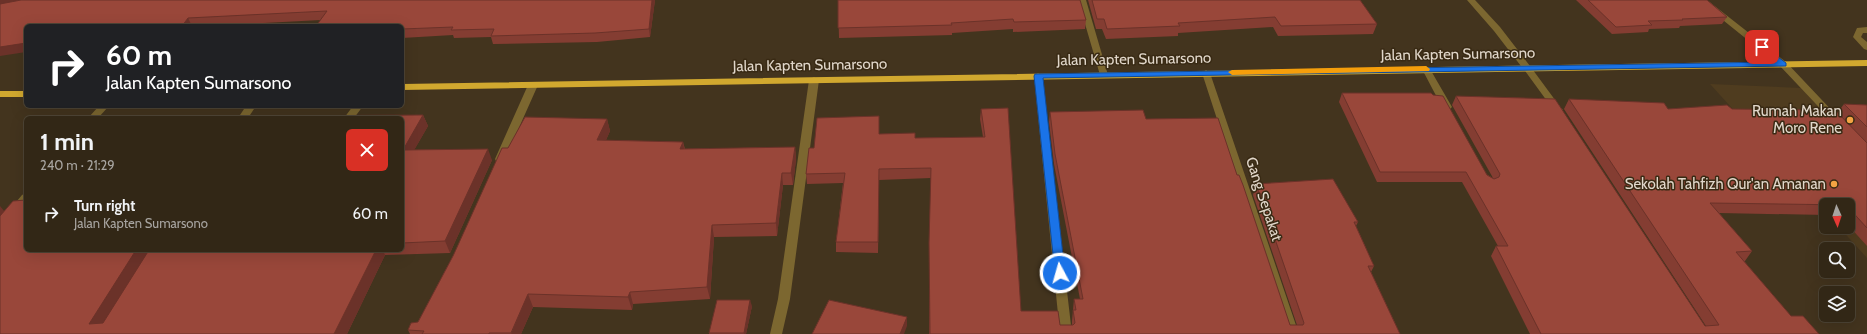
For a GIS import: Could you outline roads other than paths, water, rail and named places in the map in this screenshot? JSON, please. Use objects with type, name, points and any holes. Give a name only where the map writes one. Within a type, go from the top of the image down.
[{"type":"highway","name":"Jalan Kapten Sumarsono","points":[[404,87],[1426,69],[1867,63]]},
{"type":"highway","points":[[0,94],[24,94]]},
{"type":"street","points":[[1082,0],[1104,75]]},
{"type":"street","points":[[1471,0],[1497,29],[1565,121]]},
{"type":"street","points":[[1702,0],[1783,64],[1841,124]]},
{"type":"street","points":[[1867,30],[1860,30],[1857,36],[1867,47]]},
{"type":"street","points":[[1426,69],[1453,117]]},
{"type":"street","name":"Gang Sepakat","points":[[1206,73],[1293,334]]},
{"type":"street","points":[[1038,76],[1066,334]]},
{"type":"street","points":[[776,334],[784,299],[814,80]]},
{"type":"street","points":[[495,169],[533,85]]},
{"type":"street","points":[[95,116],[102,108]]},
{"type":"street","points":[[0,228],[24,199]]},
{"type":"place","name":"Rumah Makan Moro Rene","points":[[1850,120]]},
{"type":"place","name":"Sekolah Tahfizh Qur'an Amanan","points":[[1834,184]]}]
